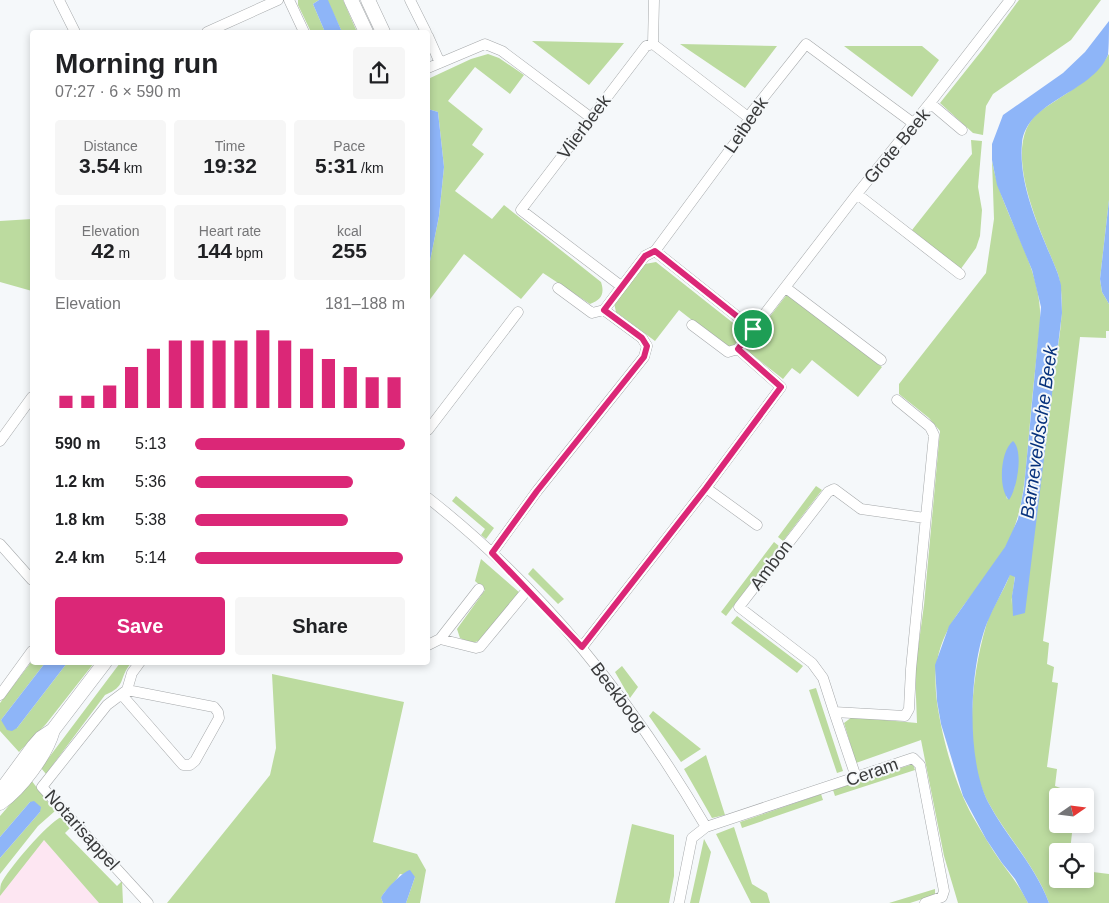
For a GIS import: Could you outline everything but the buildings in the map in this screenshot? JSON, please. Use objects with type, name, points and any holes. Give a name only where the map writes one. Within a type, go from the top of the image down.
[{"type":"street","points":[[59,0],[74,30]]},
{"type":"street","points":[[211,30],[278,0]]},
{"type":"street","points":[[289,0],[303,30]]},
{"type":"street","points":[[352,0],[365,30]]},
{"type":"street","points":[[368,0],[382,30]]},
{"type":"street","points":[[410,0],[425,30]]},
{"type":"street","points":[[654,0],[653,44],[748,117]]},
{"type":"street","points":[[930,103],[1010,0]]},
{"type":"street","points":[[430,40],[440,63]]},
{"type":"street","points":[[430,67],[485,44],[502,51],[590,117]]},
{"type":"street","name":"Vlierbeek","points":[[621,286],[521,210],[646,46],[653,44]]},
{"type":"street","name":"Leibeek","points":[[604,310],[645,256],[655,251],[746,128],[748,117],[806,44],[913,123]]},
{"type":"street","name":"Grote Beek","points":[[738,349],[857,194],[930,103],[962,130]]},
{"type":"street","name":"Grote Beek","points":[[857,194],[960,274]]},
{"type":"street","points":[[655,251],[753,329]]},
{"type":"street","points":[[492,553],[537,491],[644,357],[647,346],[642,338],[604,310],[592,313],[558,288]]},
{"type":"street","points":[[786,288],[881,360]]},
{"type":"street","points":[[430,427],[518,312]]},
{"type":"street","points":[[582,647],[706,488],[781,387],[738,349],[728,352],[692,325]]},
{"type":"street","points":[[834,712],[905,716],[909,708],[934,434],[930,427],[897,400]]},
{"type":"street","points":[[0,441],[29,411]]},
{"type":"street","points":[[706,488],[757,525]]},
{"type":"street","name":"Ambon","points":[[856,777],[823,678],[812,663],[739,608],[828,492],[834,489],[861,509],[925,518]]},
{"type":"street","name":"Beekboog","points":[[430,500],[492,553],[582,647],[634,714],[671,769],[706,827]]},
{"type":"street","points":[[0,544],[30,578]]},
{"type":"street","points":[[430,644],[440,640],[479,589]]},
{"type":"street","points":[[440,640],[480,648],[528,589]]},
{"type":"street","points":[[0,694],[30,654]]},
{"type":"street","points":[[0,792],[40,738],[53,730],[103,665]]},
{"type":"street","name":"Notarisappel","points":[[138,665],[132,673],[124,692],[107,705],[42,787],[148,903]]},
{"type":"street","points":[[124,692],[214,707],[218,712],[219,718],[195,761],[190,765],[184,765],[124,692]]},
{"type":"street","points":[[0,803],[13,792],[32,767],[50,742],[53,730]]},
{"type":"street","name":"Ceram","points":[[706,827],[913,758],[920,765],[944,891],[942,897],[925,903]]},
{"type":"street","points":[[679,903],[692,838],[706,827]]},
{"type":"shaded area","points":[[44,840],[99,903],[0,903],[0,896],[10,881]]},
{"type":"green space","points":[[298,0],[319,0],[313,4],[324,30],[310,30],[298,5]]},
{"type":"green space","points":[[327,0],[343,0],[356,30],[341,30]]},
{"type":"green space","points":[[1019,0],[1101,0],[1071,40],[993,94],[986,106],[983,135],[973,133],[940,103]]},
{"type":"green space","points":[[532,41],[624,43],[589,85]]},
{"type":"green space","points":[[680,44],[777,46],[745,88]]},
{"type":"green space","points":[[844,46],[922,46],[939,60],[912,97]]},
{"type":"green space","points":[[488,54],[499,58],[524,75],[510,94],[475,67],[448,101],[483,129],[472,145],[484,154],[455,191],[492,219],[504,205],[601,282],[603,290],[597,301],[590,304],[543,273],[521,299],[464,254],[430,299],[430,261],[439,216],[444,167],[438,112],[430,110],[430,78],[471,59]]},
{"type":"green space","points":[[1109,54],[1109,200],[1100,279],[1102,292],[1109,304],[1109,331],[1106,331],[1106,338],[1080,337],[1043,641],[1049,643],[1047,664],[1054,667],[1052,682],[1058,683],[1047,767],[1057,769],[1055,786],[1060,788],[1049,788],[1049,833],[1072,833],[1071,843],[1049,843],[1049,888],[1094,888],[1094,872],[1109,874],[1109,903],[1049,903],[1029,864],[988,802],[980,783],[972,739],[973,691],[976,668],[986,626],[1010,574],[1015,576],[1011,605],[1061,323],[1062,304],[1058,274],[1034,213],[1027,189],[1022,166],[1023,144],[1029,125],[1042,110],[1088,78]]},
{"type":"green space","points":[[971,140],[982,141],[978,187],[982,210],[980,236],[976,248],[960,270],[912,230],[972,154]]},
{"type":"green space","points":[[992,160],[1004,202],[1029,262],[1039,303],[1040,325],[1025,478],[1017,521],[1005,548],[945,635],[939,654],[936,676],[937,702],[942,731],[960,791],[983,834],[997,857],[1019,886],[1028,903],[958,903],[944,856],[921,740],[856,763],[844,723],[852,717],[917,723],[915,671],[924,605],[940,431],[929,418],[899,394],[899,384],[986,273],[994,219]],"holes":[[[1018,459],[1014,489],[1007,499],[1002,476]]]},
{"type":"green space","points":[[30,219],[30,290],[0,282],[0,221]]},
{"type":"green space","points":[[656,262],[742,330],[739,342],[731,348],[724,345],[679,310],[655,341],[616,312],[614,303],[645,264]]},
{"type":"green space","points":[[788,293],[882,367],[858,397],[812,360],[800,374],[792,368],[783,379],[745,349]]},
{"type":"green space","points":[[816,486],[822,490],[783,541],[778,537]]},
{"type":"green space","points":[[456,496],[494,528],[486,539],[481,535],[485,529],[452,501]]},
{"type":"green space","points":[[774,542],[779,546],[726,616],[721,612]]},
{"type":"green space","points":[[481,559],[520,593],[481,639],[476,642],[470,642],[460,638],[457,629],[485,590],[475,581]]},
{"type":"green space","points":[[533,568],[564,599],[558,604],[528,574]]},
{"type":"green space","points":[[737,616],[803,666],[797,673],[731,623]]},
{"type":"green space","points":[[30,664],[43,665],[1,720],[17,728],[65,665],[92,665],[46,724],[19,752],[0,731],[0,703]]},
{"type":"green space","points":[[118,665],[130,665],[117,688],[105,695],[46,774],[41,768]]},
{"type":"green space","points":[[622,666],[638,687],[630,698],[615,672]]},
{"type":"green space","points":[[272,674],[404,702],[373,842],[417,854],[426,870],[420,903],[406,903],[415,877],[400,874],[381,898],[383,903],[167,903],[270,775],[276,748]]},
{"type":"green space","points":[[816,688],[843,771],[837,773],[809,690]]},
{"type":"green space","points":[[653,711],[701,749],[681,762],[649,716]]},
{"type":"green space","points":[[706,755],[725,815],[712,818],[684,769]]},
{"type":"green space","points":[[913,764],[915,770],[835,796],[833,790]]},
{"type":"green space","points":[[31,780],[55,811],[38,826],[0,874],[0,858],[40,812],[30,802],[0,837],[0,816]]},
{"type":"green space","points":[[821,794],[823,800],[742,828],[740,822]]},
{"type":"green space","points":[[61,817],[70,828],[65,833],[117,886],[122,881],[123,903],[99,903],[44,840],[0,896],[1,884],[11,868],[38,837]]},
{"type":"green space","points":[[632,824],[674,835],[674,876],[669,903],[615,903]]},
{"type":"green space","points":[[734,827],[752,884],[767,893],[770,903],[751,903],[716,834]]},
{"type":"green space","points":[[704,839],[711,852],[699,903],[690,903]]},
{"type":"green space","points":[[935,889],[935,895],[910,903],[889,903]]},
{"type":"water","points":[[319,0],[328,0],[341,30],[324,30],[313,4]]},
{"type":"water","name":"Barneveldsche Beek","points":[[1109,21],[1108,55],[1100,68],[1075,89],[1035,117],[1026,128],[1022,143],[1022,160],[1027,193],[1058,274],[1061,285],[1062,313],[1025,613],[1013,616],[1012,596],[1015,577],[1010,575],[987,623],[981,642],[976,664],[972,713],[976,762],[981,784],[988,802],[1029,864],[1049,903],[1028,903],[1015,879],[986,839],[963,796],[941,724],[937,701],[935,665],[949,626],[1005,547],[1018,519],[1024,488],[1041,307],[1032,270],[997,185],[992,160],[992,144],[1003,115],[1063,73],[1085,52]]},
{"type":"water","points":[[430,110],[438,112],[444,167],[439,216],[430,261]]},
{"type":"water","points":[[1109,200],[1109,304],[1102,292],[1100,279]]},
{"type":"water","points":[[1013,441],[1019,461],[1015,488],[1009,500],[1003,488],[1002,470],[1005,453]]},
{"type":"water","points":[[43,665],[65,665],[17,728],[12,731],[7,730],[1,720]]},
{"type":"water","points":[[34,801],[41,807],[40,812],[0,858],[0,837],[30,802]]},
{"type":"water","points":[[410,870],[415,877],[406,903],[383,903],[381,898],[386,891],[398,878]]},
{"type":"route","points":[[655,251],[753,329],[738,349],[781,387],[706,488],[582,647],[492,553],[537,491],[644,357],[647,346],[642,338],[604,310],[645,256],[655,251]]}]
